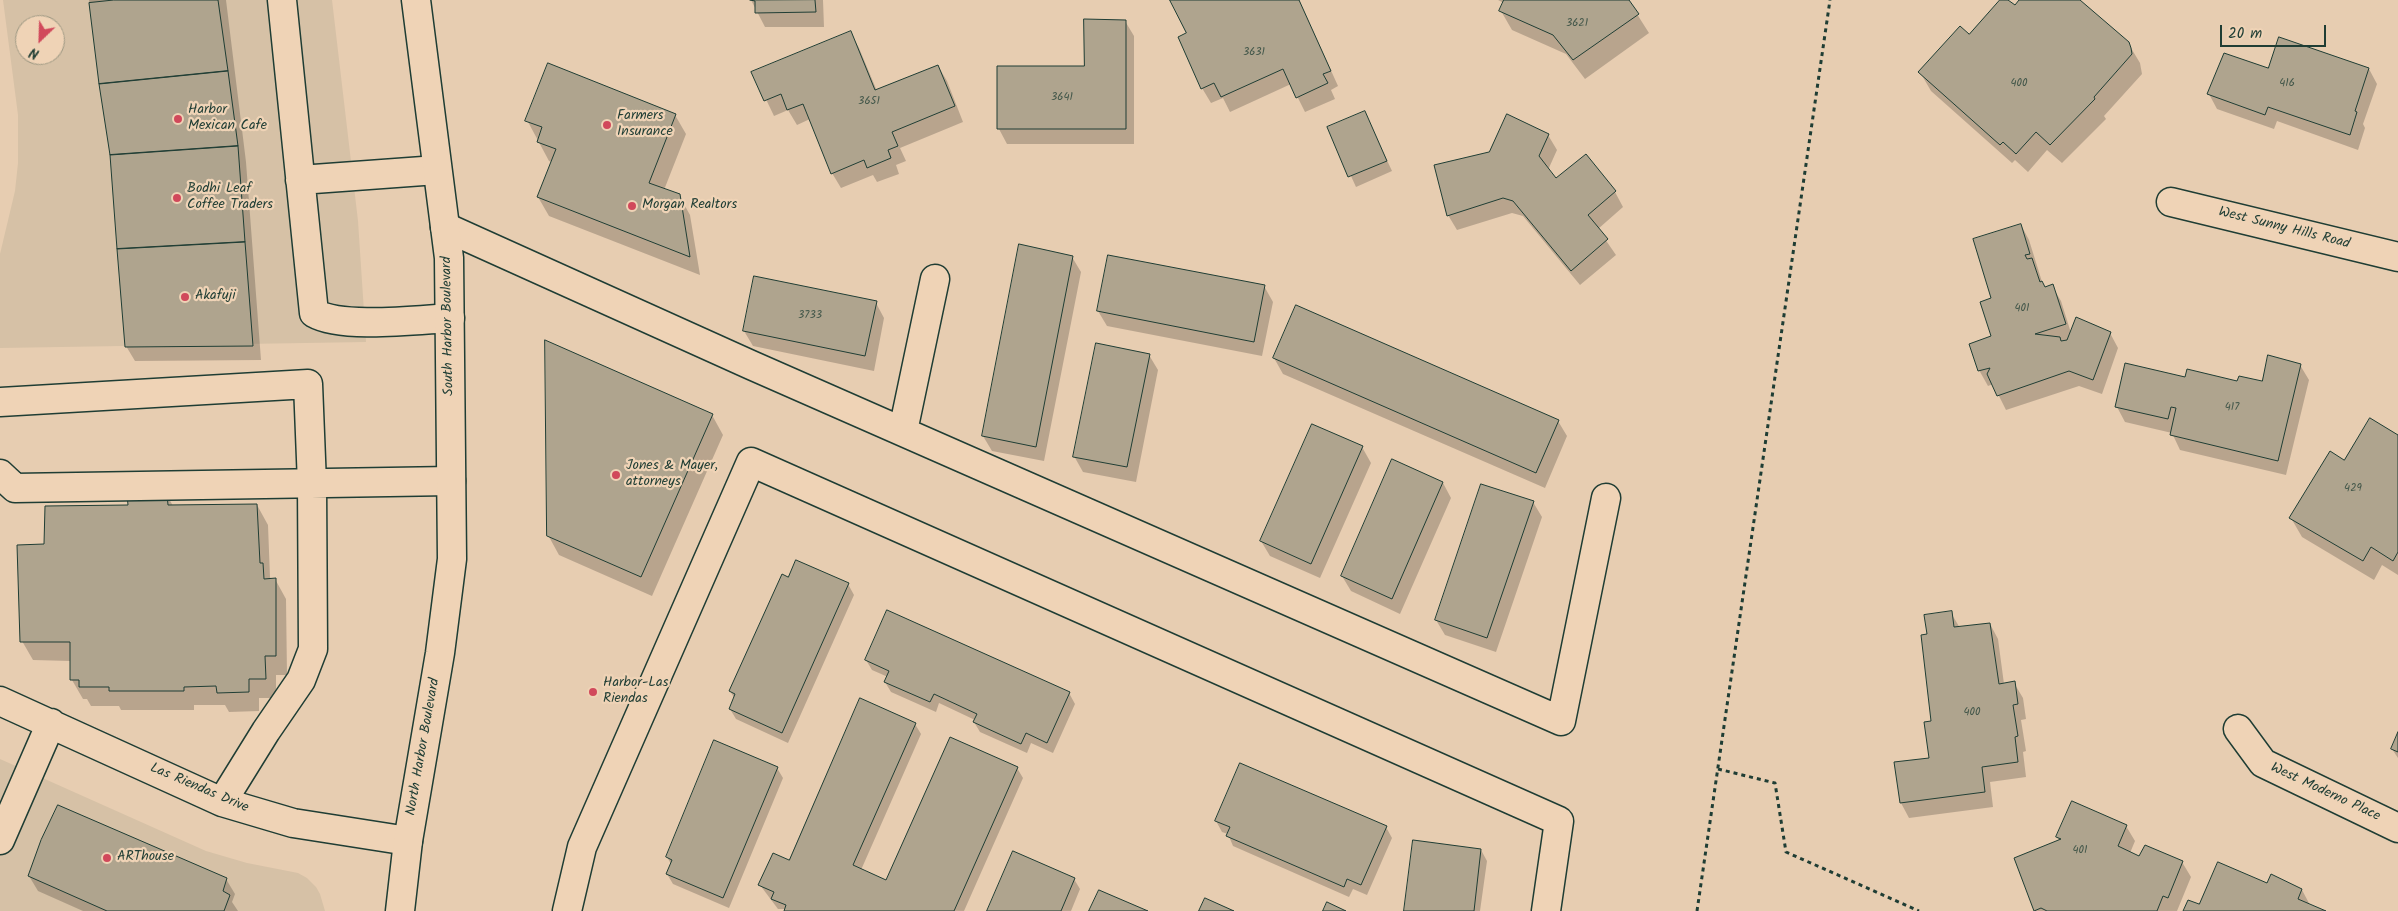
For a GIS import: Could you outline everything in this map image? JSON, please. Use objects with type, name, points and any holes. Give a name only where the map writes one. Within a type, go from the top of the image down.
[{"type":"street","points":[[282,0],[314,313],[323,318],[344,322],[450,318]]},
{"type":"street","name":"South Harbor Boulevard","points":[[416,0],[449,258],[452,558],[440,653]]},
{"type":"street","points":[[300,180],[437,170]]},
{"type":"street","name":"West Sunny Hills Road","points":[[2170,202],[2398,257]]},
{"type":"street","points":[[445,227],[1562,721],[1606,498]]},
{"type":"street","points":[[903,431],[935,279]]},
{"type":"street","points":[[0,402],[308,384],[312,484],[313,649],[301,680],[266,731],[222,802]]},
{"type":"street","points":[[567,911],[582,847],[751,462],[1559,821],[1546,911]]},
{"type":"street","points":[[0,474],[15,488],[451,482]]},
{"type":"street","name":"North Harbor Boulevard","points":[[408,841],[440,653]]},
{"type":"street","name":"Las Riendas Drive","points":[[0,701],[222,802],[292,824],[408,841]]},
{"type":"street","points":[[0,840],[51,723]]},
{"type":"street","name":"West Moderno Place","points":[[2238,729],[2262,763],[2398,828]]},
{"type":"street","points":[[400,911],[408,841]]},
{"type":"path","points":[[1697,911],[1830,0]]},
{"type":"path","points":[[1717,769],[1775,783],[1786,852],[1920,911]]},
{"type":"shaded area","points":[[3,0],[332,0],[358,221],[366,342],[0,348],[0,254],[15,191],[18,163],[18,115]]},
{"type":"shaded area","points":[[0,759],[206,851],[247,863],[298,873],[307,878],[316,887],[325,911],[0,911]]},
{"type":"building","points":[[114,0],[218,0],[228,71],[99,84],[89,3]]},
{"type":"building","points":[[750,0],[815,0],[816,12],[755,13],[755,1]]},
{"type":"building","points":[[1170,0],[1299,0],[1331,71],[1323,74],[1328,83],[1296,98],[1283,69],[1221,97],[1214,83],[1201,89],[1178,37],[1186,33]]},
{"type":"building","points":[[1504,0],[1629,0],[1639,14],[1573,60],[1553,35],[1499,11]]},
{"type":"building","points":[[2000,0],[2008,0],[2015,5],[2019,0],[2080,0],[2129,42],[2132,54],[2094,97],[2095,99],[2050,145],[2036,132],[2016,154],[2003,142],[2000,145],[1918,72],[1960,26],[1969,34]]},
{"type":"building","points":[[1084,19],[1126,20],[1126,129],[997,129],[997,66],[1084,66]]},
{"type":"building","points":[[851,31],[875,90],[938,65],[955,106],[892,132],[898,146],[888,150],[891,158],[867,168],[864,160],[831,174],[803,104],[787,110],[781,94],[764,101],[751,72]]},
{"type":"building","points":[[2279,37],[2369,68],[2355,111],[2357,112],[2350,135],[2268,107],[2265,115],[2207,94],[2224,53],[2268,68]]},
{"type":"building","points":[[548,63],[676,114],[649,183],[680,194],[690,257],[537,197],[556,149],[537,142],[542,127],[525,121]]},
{"type":"building","points":[[228,71],[238,146],[110,155],[99,84]]},
{"type":"building","points":[[1365,111],[1387,161],[1348,177],[1327,127]]},
{"type":"building","points":[[1507,114],[1549,134],[1539,156],[1556,178],[1586,154],[1616,191],[1588,215],[1608,239],[1571,271],[1513,201],[1503,198],[1447,216],[1434,165],[1489,152]]},
{"type":"building","name":"Bodhi Leaf Coffee Traders","points":[[238,146],[245,242],[117,249],[110,155]]},
{"type":"building","points":[[2021,224],[2030,254],[2025,255],[2027,259],[2032,258],[2040,282],[2042,281],[2045,287],[2053,284],[2066,324],[2035,334],[2060,337],[2061,341],[2067,340],[2076,317],[2111,332],[2093,380],[2069,371],[1997,396],[1987,374],[1990,368],[1978,371],[1969,344],[1991,336],[1980,302],[1991,298],[1973,239]]},
{"type":"building","name":"Akafuji","points":[[245,242],[253,346],[125,347],[117,249]]},
{"type":"building","points":[[1019,244],[1073,256],[1036,447],[982,436]]},
{"type":"building","points":[[1108,255],[1265,285],[1254,342],[1097,311]]},
{"type":"building","points":[[754,276],[877,301],[865,356],[743,331]]},
{"type":"building","points":[[1296,305],[1559,420],[1536,473],[1273,358]]},
{"type":"building","name":"Jones & Mayer, attorneys","points":[[545,340],[713,414],[641,577],[547,536]]},
{"type":"building","points":[[1096,343],[1150,354],[1127,467],[1073,457]]},
{"type":"building","points":[[2268,355],[2301,364],[2278,461],[2170,435],[2176,408],[2171,407],[2168,419],[2115,407],[2125,363],[2185,377],[2187,369],[2237,381],[2239,376],[2262,381]]},
{"type":"building","points":[[2370,418],[2398,435],[2398,552],[2393,561],[2371,547],[2363,561],[2289,518],[2330,451],[2344,460]]},
{"type":"building","points":[[1312,424],[1363,446],[1311,564],[1260,541]]},
{"type":"building","points":[[1392,459],[1443,482],[1392,599],[1341,576]]},
{"type":"building","points":[[1481,484],[1534,501],[1487,638],[1435,620]]},
{"type":"building","points":[[167,494],[168,505],[257,504],[260,563],[263,563],[264,579],[276,578],[276,656],[265,656],[266,679],[249,679],[249,692],[217,693],[216,686],[184,687],[184,691],[109,691],[109,687],[79,687],[79,680],[70,680],[70,642],[20,642],[17,545],[44,544],[45,506],[128,505],[127,495]]},
{"type":"building","points":[[796,560],[849,583],[782,733],[729,709],[735,694],[729,691],[782,574],[788,577]]},
{"type":"building","points":[[887,610],[1070,692],[1047,743],[1026,733],[1021,744],[973,722],[977,714],[934,694],[930,702],[884,682],[889,671],[865,660]]},
{"type":"building","points":[[1952,611],[1954,627],[1990,623],[1999,684],[2015,681],[2018,704],[2013,705],[2018,736],[2015,737],[2018,762],[1982,767],[1985,792],[1900,803],[1894,762],[1929,758],[1924,722],[1931,721],[1921,635],[1927,634],[1924,615]]},
{"type":"building","points":[[860,698],[916,723],[853,865],[886,880],[950,737],[1018,767],[954,911],[784,911],[786,905],[771,899],[774,892],[758,885],[773,853],[789,860]]},
{"type":"building","points":[[2398,732],[2398,752],[2391,749]]},
{"type":"building","points":[[714,740],[778,767],[723,898],[666,874],[672,860],[666,857]]},
{"type":"building","points":[[1240,763],[1387,826],[1361,885],[1347,879],[1344,887],[1226,836],[1230,827],[1215,821]]},
{"type":"building","points":[[2072,801],[2127,825],[2118,846],[2139,856],[2145,845],[2183,861],[2168,898],[2163,896],[2157,911],[2047,911],[2041,908],[2034,911],[2014,858],[2061,839],[2056,837]]},
{"type":"building","name":"ARThouse","points":[[58,805],[227,878],[223,891],[230,895],[224,911],[107,911],[28,876],[41,840]]},
{"type":"building","points":[[1413,840],[1481,849],[1474,911],[1404,911]]},
{"type":"building","points":[[1013,851],[1075,878],[1061,911],[987,911]]},
{"type":"building","points":[[2218,862],[2267,883],[2271,874],[2302,889],[2298,899],[2326,911],[2183,911],[2188,900],[2199,904]]},
{"type":"building","points":[[1099,890],[1148,911],[1089,911]]},
{"type":"building","points":[[1205,898],[1234,911],[1199,911]]},
{"type":"building","points":[[1327,902],[1346,911],[1323,911]]},
{"type":"place","name":"Harbor Mexican Cafe","points":[[178,119]]},
{"type":"place","name":"Farmers Insurance","points":[[607,125]]},
{"type":"place","name":"Bodhi Leaf Coffee Traders","points":[[177,198]]},
{"type":"place","name":"Morgan Realtors","points":[[632,206]]},
{"type":"place","name":"Akafuji","points":[[185,297]]},
{"type":"place","name":"Jones & Mayer, attorneys","points":[[616,475]]},
{"type":"place","name":"Harbor-Las Riendas","points":[[593,692]]},
{"type":"place","name":"ARThouse","points":[[107,858]]}]
